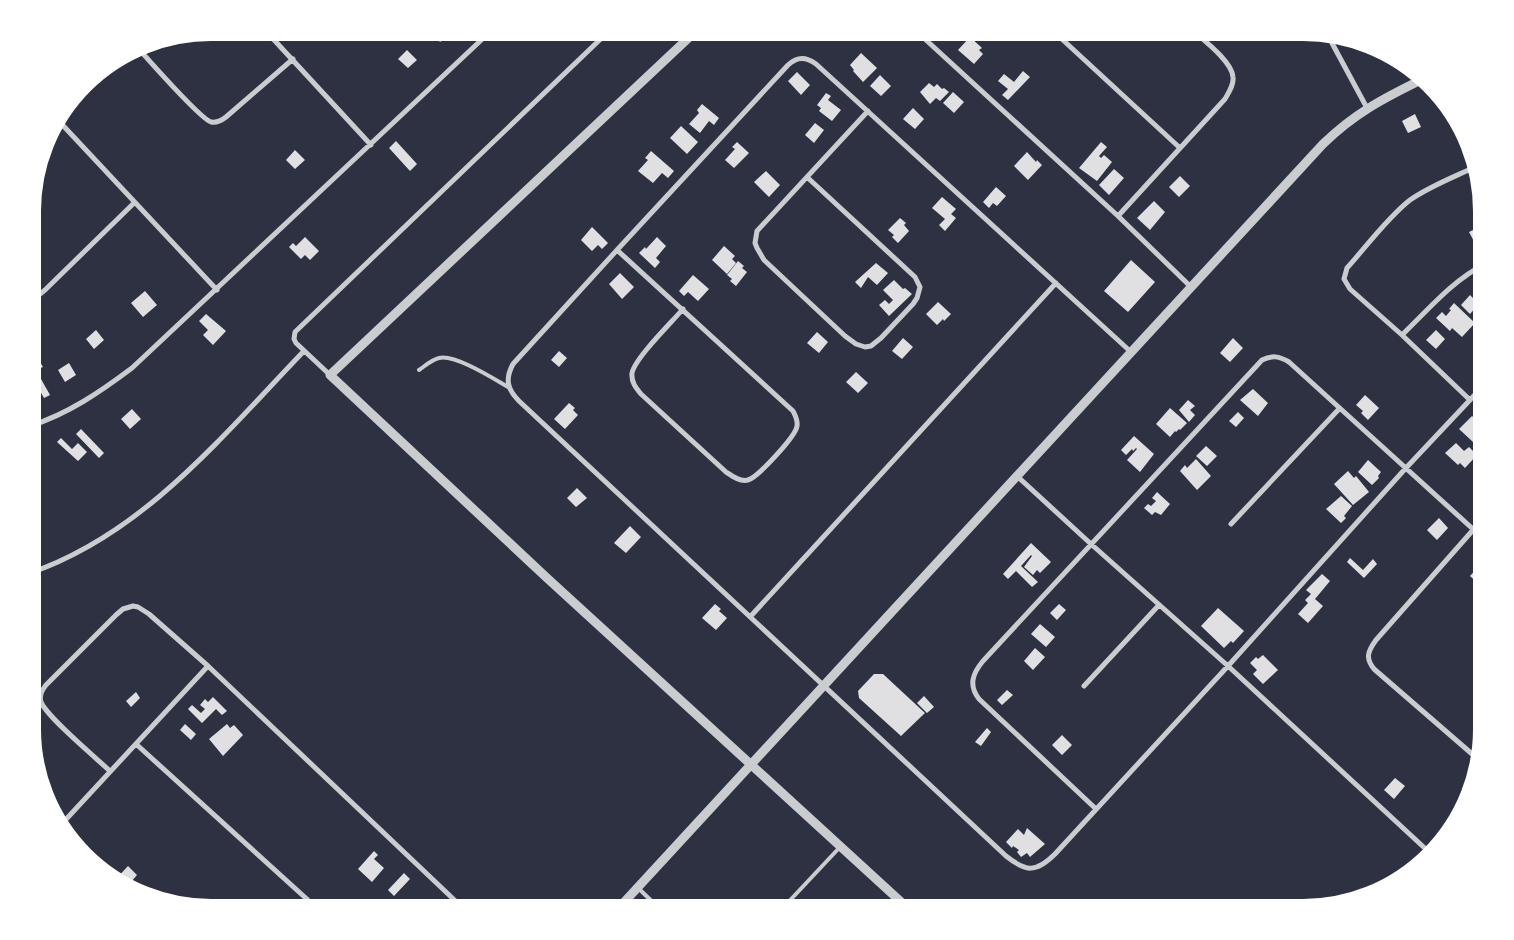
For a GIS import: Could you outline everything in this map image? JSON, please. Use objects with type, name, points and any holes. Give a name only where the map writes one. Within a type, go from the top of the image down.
[{"type":"street","points":[[273,38],[371,145]]},
{"type":"street","points":[[38,423],[92,398],[132,368],[484,38]]},
{"type":"street","points":[[602,38],[297,330],[294,334],[295,342],[547,578],[900,902]]},
{"type":"street","points":[[330,375],[688,38]]},
{"type":"street","points":[[924,38],[1118,216],[1191,287]]},
{"type":"street","points":[[1061,38],[1180,148]]},
{"type":"street","points":[[1118,216],[1225,99],[1233,83],[1231,68],[1201,38]]},
{"type":"street","points":[[1330,40],[1367,108]]},
{"type":"street","points":[[142,52],[199,114],[212,122],[219,122],[226,117],[293,59]]},
{"type":"street","points":[[1131,352],[868,111],[812,61],[804,58],[796,59],[788,65],[616,250],[513,364],[507,381],[508,387],[519,401],[999,849],[1021,866],[1035,869],[1049,860],[1476,394]]},
{"type":"street","points":[[624,902],[1323,144],[1352,118],[1367,108],[1418,81]]},
{"type":"street","points":[[808,178],[915,277],[920,284],[919,292],[913,304],[871,346],[861,346],[845,336],[764,260],[756,248],[755,236],[760,226],[808,178],[868,111]]},
{"type":"street","points":[[61,124],[217,290]]},
{"type":"street","points":[[1470,400],[1402,335],[1350,289],[1344,279],[1344,274],[1347,268],[1398,211],[1410,201],[1426,190],[1471,169]]},
{"type":"street","points":[[38,296],[134,203]]},
{"type":"street","points":[[616,250],[683,309],[788,405],[796,417],[797,427],[793,435],[760,472],[749,479],[741,480],[726,472],[641,394],[633,383],[633,370],[638,362],[683,309]]},
{"type":"street","points":[[1402,335],[1466,275],[1476,269]]},
{"type":"street","points":[[750,617],[1056,284]]},
{"type":"street","points":[[38,570],[54,565],[101,540],[143,510],[187,471],[304,351]]},
{"type":"street","points":[[1096,809],[979,699],[974,693],[972,686],[973,674],[1262,360],[1273,356],[1284,359],[1476,532]]},
{"type":"street","points":[[1231,524],[1339,408]]},
{"type":"street","points":[[1017,476],[1228,666],[1427,851]]},
{"type":"street","points":[[1473,530],[1376,640],[1368,652],[1367,658],[1374,669],[1474,756]]},
{"type":"street","points":[[1084,686],[1159,605]]},
{"type":"street","points":[[110,771],[50,714],[41,703],[40,697],[46,684],[116,614],[133,606],[149,614],[208,666],[457,902]]},
{"type":"street","points":[[64,821],[208,666]]},
{"type":"street","points":[[136,744],[310,902]]},
{"type":"lane","points":[[418,370],[432,360],[441,357],[449,358],[465,364],[508,387]]},
{"type":"lane","points":[[788,902],[840,847]]},
{"type":"lane","points":[[637,887],[653,902]]},
{"type":"building","points":[[971,38],[982,48],[979,50],[983,54],[974,64],[958,50]]},
{"type":"building","points":[[407,50],[417,60],[408,68],[398,59]]},
{"type":"building","points":[[861,53],[877,68],[863,82],[850,65]]},
{"type":"building","points":[[1023,71],[1030,77],[1008,100],[1002,95],[1008,89],[998,81],[1004,74],[1014,82]]},
{"type":"building","points":[[797,72],[810,85],[801,95],[788,81]]},
{"type":"building","points":[[880,75],[891,86],[881,96],[870,86]]},
{"type":"building","points":[[929,83],[934,87],[937,84],[949,92],[940,101],[936,98],[930,104],[920,92]]},
{"type":"building","points":[[953,92],[964,102],[954,113],[943,103]]},
{"type":"building","points":[[826,93],[831,96],[828,100],[841,110],[832,121],[819,111],[821,108],[817,105]]},
{"type":"building","points":[[702,104],[719,118],[714,125],[709,121],[700,133],[689,124],[699,113],[697,110]]},
{"type":"building","points":[[913,108],[924,119],[915,129],[903,119]]},
{"type":"building","points":[[1415,114],[1421,127],[1408,133],[1402,121]]},
{"type":"building","points":[[815,123],[824,130],[814,143],[805,135]]},
{"type":"building","points":[[681,126],[698,142],[687,154],[670,138]]},
{"type":"building","points":[[396,141],[417,164],[410,171],[389,148]]},
{"type":"building","points":[[737,142],[749,153],[734,168],[725,160],[735,149],[732,147]]},
{"type":"building","points":[[1101,142],[1107,147],[1099,156],[1101,158],[1104,155],[1112,162],[1097,181],[1079,168]]},
{"type":"building","points":[[295,150],[305,160],[295,169],[286,160]]},
{"type":"building","points":[[651,151],[674,171],[668,178],[662,173],[653,183],[638,171],[648,160],[645,158]]},
{"type":"building","points":[[1027,152],[1036,162],[1037,160],[1042,165],[1028,180],[1014,166]]},
{"type":"building","points":[[1114,169],[1124,178],[1109,195],[1099,185]]},
{"type":"building","points":[[766,171],[780,185],[769,197],[754,182]]},
{"type":"building","points":[[1180,176],[1190,186],[1179,197],[1169,187]]},
{"type":"building","points":[[996,187],[1006,196],[997,206],[993,203],[989,208],[983,202]]},
{"type":"building","points":[[942,197],[956,209],[951,214],[956,218],[945,231],[939,225],[945,219],[932,208]]},
{"type":"building","points":[[1154,201],[1165,212],[1150,230],[1137,218]]},
{"type":"building","points":[[900,218],[906,223],[904,225],[909,231],[898,243],[892,237],[894,235],[888,230]]},
{"type":"building","points":[[592,227],[608,243],[602,249],[598,245],[592,251],[581,240]]},
{"type":"building","points":[[1476,228],[1476,245],[1469,232]]},
{"type":"building","points":[[305,237],[319,251],[310,260],[305,255],[301,259],[289,247],[293,243],[296,246]]},
{"type":"building","points":[[657,237],[666,246],[656,258],[660,262],[655,268],[639,253],[645,247],[646,249]]},
{"type":"building","points":[[724,246],[735,256],[732,259],[736,263],[727,274],[712,260]]},
{"type":"building","points":[[1131,260],[1155,282],[1128,312],[1104,291]]},
{"type":"building","points":[[738,261],[747,272],[736,286],[727,275]]},
{"type":"building","points":[[876,263],[888,273],[877,285],[868,277],[861,288],[855,282]]},
{"type":"building","points":[[620,273],[634,287],[622,299],[609,284]]},
{"type":"building","points":[[693,275],[709,289],[698,301],[688,292],[684,296],[679,291]]},
{"type":"building","points":[[894,280],[903,289],[905,288],[912,294],[889,316],[879,305],[885,300],[889,304],[893,300],[883,290]]},
{"type":"building","points":[[145,291],[157,305],[143,317],[131,303]]},
{"type":"building","points":[[1470,295],[1476,301],[1476,307],[1470,314],[1461,305]]},
{"type":"building","points":[[938,302],[951,314],[937,325],[926,314]]},
{"type":"building","points":[[1454,303],[1475,323],[1462,337],[1452,328],[1450,331],[1436,318],[1442,312],[1446,316]]},
{"type":"building","points":[[206,314],[226,331],[213,345],[203,335],[208,330],[199,321]]},
{"type":"building","points":[[96,330],[104,340],[94,349],[86,339]]},
{"type":"building","points":[[1436,330],[1445,339],[1436,349],[1426,340]]},
{"type":"building","points":[[817,332],[828,342],[819,353],[807,343]]},
{"type":"building","points":[[903,338],[913,347],[902,359],[892,351]]},
{"type":"building","points":[[1233,338],[1243,348],[1230,362],[1220,353]]},
{"type":"building","points":[[559,351],[567,358],[559,367],[551,360]]},
{"type":"building","points":[[38,360],[43,367],[38,369]]},
{"type":"building","points":[[69,363],[76,375],[65,382],[58,370]]},
{"type":"building","points":[[856,372],[868,383],[858,393],[846,382]]},
{"type":"building","points":[[38,374],[50,395],[44,398],[38,388]]},
{"type":"building","points":[[1253,389],[1268,403],[1258,416],[1240,400]]},
{"type":"building","points":[[1365,395],[1379,408],[1368,420],[1361,413],[1363,411],[1356,405]]},
{"type":"building","points":[[1188,400],[1195,406],[1190,410],[1195,415],[1189,422],[1179,410]]},
{"type":"building","points":[[569,403],[575,408],[573,410],[578,415],[565,429],[554,419]]},
{"type":"building","points":[[1170,408],[1187,423],[1170,437],[1156,424]]},
{"type":"building","points":[[132,409],[141,419],[130,429],[121,419]]},
{"type":"building","points":[[1238,412],[1244,418],[1236,427],[1229,421]]},
{"type":"building","points":[[1472,416],[1476,420],[1476,438],[1473,442],[1459,429]]},
{"type":"building","points":[[81,429],[104,453],[99,458],[76,434]]},
{"type":"building","points":[[1134,436],[1154,454],[1140,472],[1127,460],[1137,449],[1133,451],[1132,449],[1126,455],[1121,450]]},
{"type":"building","points":[[61,438],[72,449],[78,443],[87,452],[78,461],[57,442]]},
{"type":"building","points":[[1456,443],[1464,451],[1469,447],[1476,456],[1465,468],[1460,463],[1458,465],[1445,453]]},
{"type":"building","points":[[1206,446],[1217,456],[1207,466],[1196,456]]},
{"type":"building","points":[[1196,459],[1211,476],[1197,490],[1180,471],[1185,465],[1187,468]]},
{"type":"building","points":[[1368,460],[1381,472],[1378,476],[1379,478],[1372,485],[1358,472]]},
{"type":"building","points":[[1348,471],[1354,478],[1356,476],[1369,492],[1353,505],[1334,484]]},
{"type":"building","points":[[577,488],[587,498],[576,507],[567,498]]},
{"type":"building","points":[[1157,492],[1170,504],[1161,515],[1155,512],[1152,515],[1144,508],[1148,504],[1151,506],[1156,501],[1152,498]]},
{"type":"building","points":[[1341,496],[1352,506],[1341,523],[1326,509]]},
{"type":"building","points":[[1439,518],[1448,528],[1437,540],[1427,530]]},
{"type":"building","points":[[630,526],[641,537],[626,553],[614,543]]},
{"type":"building","points":[[1031,543],[1051,562],[1040,573],[1037,570],[1033,575],[1024,567],[1031,555],[1021,566],[1038,582],[1032,587],[1016,571],[1008,579],[1003,574]]},
{"type":"building","points":[[1350,558],[1363,570],[1373,559],[1377,564],[1364,578],[1347,562]]},
{"type":"building","points":[[1476,570],[1476,582],[1470,576]]},
{"type":"building","points":[[1322,574],[1330,581],[1315,599],[1323,606],[1308,623],[1298,614],[1308,603],[1305,600],[1311,594],[1306,590]]},
{"type":"building","points":[[715,604],[721,609],[719,611],[727,618],[716,630],[702,618]]},
{"type":"building","points":[[1059,604],[1066,610],[1057,620],[1050,613]]},
{"type":"building","points":[[1218,608],[1244,631],[1233,643],[1231,641],[1224,648],[1201,626]]},
{"type":"building","points":[[1040,624],[1055,637],[1046,647],[1031,634]]},
{"type":"building","points":[[1035,648],[1045,657],[1033,670],[1024,661]]},
{"type":"building","points":[[1263,655],[1278,670],[1263,684],[1253,674],[1257,670],[1250,663],[1256,657],[1258,659]]},
{"type":"building","points":[[874,674],[883,674],[925,713],[901,736],[859,698],[858,691]]},
{"type":"building","points":[[1007,690],[1013,695],[1002,705],[997,700]]},
{"type":"building","points":[[136,692],[140,698],[131,707],[126,701]]},
{"type":"building","points":[[924,696],[934,707],[927,713],[917,703]]},
{"type":"building","points":[[213,697],[227,711],[222,715],[216,709],[202,723],[188,709],[192,705],[201,713],[205,709],[200,705],[205,699],[208,702]]},
{"type":"building","points":[[185,724],[196,734],[191,740],[180,730]]},
{"type":"building","points":[[227,724],[230,728],[234,725],[243,735],[223,756],[209,739]]},
{"type":"building","points":[[987,728],[991,732],[981,746],[975,742]]},
{"type":"building","points":[[1062,735],[1072,745],[1062,755],[1052,745]]},
{"type":"building","points":[[1395,778],[1405,786],[1394,799],[1384,790]]},
{"type":"building","points":[[1027,828],[1045,844],[1030,857],[1027,853],[1021,857],[1017,852],[1019,850],[1013,846],[1012,848],[1006,842],[1018,829],[1024,835]]},
{"type":"building","points":[[374,851],[378,855],[374,859],[384,868],[372,882],[358,869]]},
{"type":"building","points":[[128,866],[137,875],[130,883],[119,876]]},
{"type":"building","points":[[404,873],[410,879],[394,896],[388,890]]}]
